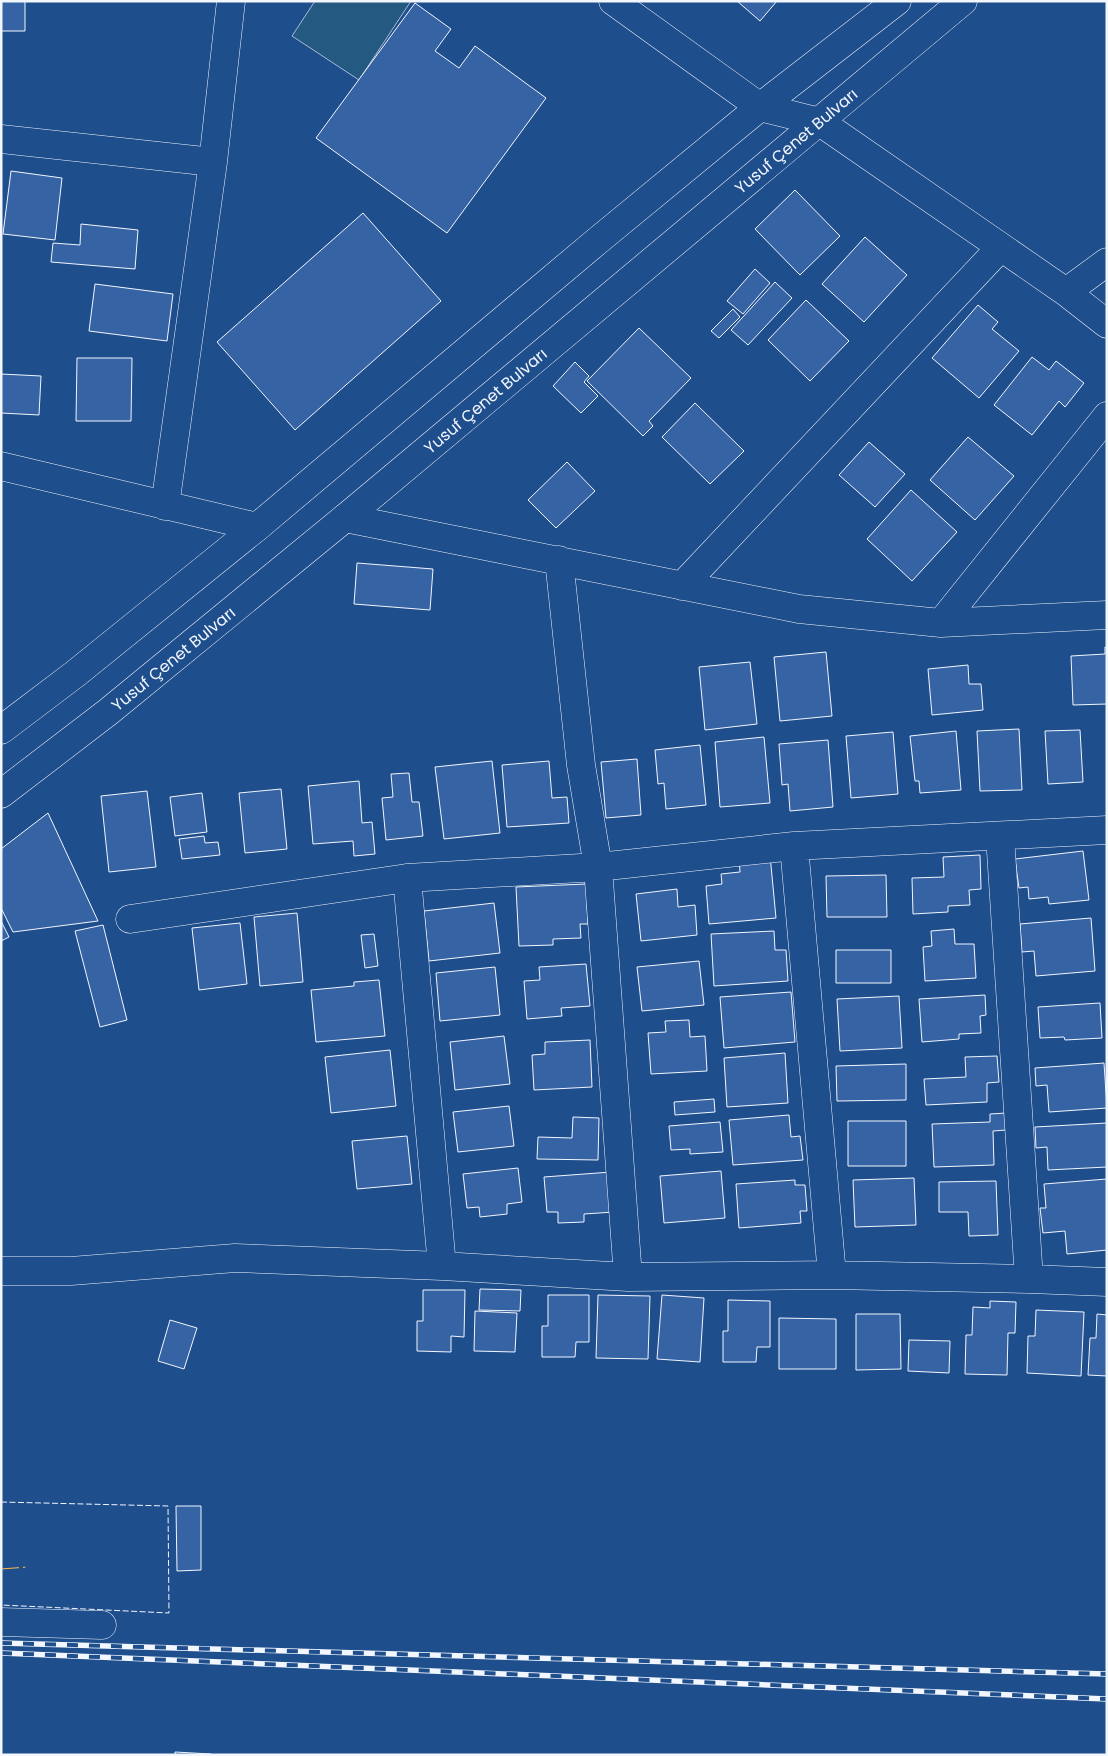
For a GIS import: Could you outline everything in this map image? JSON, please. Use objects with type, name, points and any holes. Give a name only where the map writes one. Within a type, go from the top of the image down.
[{"type":"main road","points":[[165,506],[213,162],[231,1]]},
{"type":"main road","points":[[613,1],[760,107],[820,122],[1066,292],[1107,324]]},
{"type":"main road","points":[[1,730],[76,674],[258,527],[589,248],[760,107],[897,1]]},
{"type":"main road","name":"Yusuf Çenet Bulvarı","points":[[1,794],[108,712],[345,518],[820,122],[962,1]]},
{"type":"main road","points":[[1,139],[213,162]]},
{"type":"main road","points":[[682,586],[1001,247]]},
{"type":"main road","points":[[1066,292],[1107,262]]},
{"type":"main road","points":[[941,623],[1107,416]]},
{"type":"main road","points":[[1,466],[258,527]]},
{"type":"main road","points":[[345,518],[800,609],[941,623],[1107,616]]},
{"type":"main road","points":[[558,560],[581,765],[598,867],[628,1277]]},
{"type":"main road","points":[[130,919],[407,878],[598,867],[794,846],[1107,830]]},
{"type":"main road","points":[[1000,836],[1029,1279]]},
{"type":"main road","points":[[794,846],[832,1275]]},
{"type":"main road","points":[[407,878],[442,1266]]},
{"type":"main road","points":[[1,1271],[71,1272],[235,1258],[442,1266],[628,1277],[832,1275],[1107,1282]]},
{"type":"main road","points":[[1,1622],[102,1625]]},
{"type":"shaded area","points":[[315,1],[411,1],[359,80],[292,36]]},
{"type":"building","points":[[1,1],[25,1],[25,31],[1,31]]},
{"type":"building","points":[[737,1],[777,1],[760,21]]},
{"type":"building","points":[[415,3],[451,29],[435,51],[459,68],[475,46],[546,98],[447,233],[316,138]]},
{"type":"building","points":[[11,171],[62,178],[55,240],[3,234]]},
{"type":"building","points":[[795,190],[840,236],[800,275],[755,229]]},
{"type":"building","points":[[363,213],[441,301],[295,430],[217,342]]},
{"type":"building","points":[[81,224],[138,230],[135,269],[51,262],[53,243],[80,245]]},
{"type":"building","points":[[865,237],[907,275],[864,322],[822,284]]},
{"type":"building","points":[[755,269],[770,283],[743,314],[727,301]]},
{"type":"building","points":[[775,282],[792,298],[748,345],[731,330]]},
{"type":"building","points":[[95,284],[173,294],[167,341],[89,331]]},
{"type":"building","points":[[806,300],[849,341],[810,381],[768,340]]},
{"type":"building","points":[[978,305],[998,322],[992,329],[1019,351],[979,398],[932,358]]},
{"type":"building","points":[[733,309],[740,317],[719,338],[711,331]]},
{"type":"building","points":[[639,328],[691,378],[649,421],[653,426],[643,436],[587,381]]},
{"type":"building","points":[[1032,357],[1049,370],[1056,361],[1084,383],[1065,407],[1059,401],[1032,435],[994,405]]},
{"type":"building","points":[[77,358],[132,358],[131,421],[76,421]]},
{"type":"building","points":[[575,362],[589,376],[584,382],[598,396],[581,413],[553,386]]},
{"type":"building","points":[[1,374],[41,376],[39,415],[1,413]]},
{"type":"building","points":[[695,403],[744,451],[710,484],[662,437]]},
{"type":"building","points":[[968,437],[1014,476],[975,520],[930,480]]},
{"type":"building","points":[[869,442],[905,474],[875,507],[839,475]]},
{"type":"building","points":[[567,462],[595,491],[556,528],[528,500]]},
{"type":"building","points":[[911,490],[957,532],[912,581],[867,539]]},
{"type":"building","points":[[357,563],[433,569],[430,610],[354,604]]},
{"type":"building","points":[[1105,647],[1107,647],[1107,704],[1073,705],[1071,656],[1105,654]]},
{"type":"building","points":[[826,652],[832,716],[780,721],[774,657]]},
{"type":"building","points":[[750,662],[757,724],[705,730],[699,667]]},
{"type":"building","points":[[968,665],[969,684],[981,684],[983,710],[932,715],[928,669]]},
{"type":"building","points":[[1019,729],[1022,790],[980,791],[977,731]]},
{"type":"building","points":[[1080,730],[1083,782],[1048,784],[1045,731]]},
{"type":"building","points":[[956,731],[961,790],[920,793],[919,781],[915,781],[910,736]]},
{"type":"building","points":[[893,732],[898,794],[851,798],[846,736]]},
{"type":"building","points":[[764,737],[770,803],[720,807],[715,742]]},
{"type":"building","points":[[828,740],[833,807],[790,811],[788,784],[782,785],[779,744]]},
{"type":"building","points":[[700,745],[706,805],[666,809],[664,783],[658,784],[655,750]]},
{"type":"building","points":[[637,759],[641,815],[606,818],[601,762]]},
{"type":"building","points":[[492,761],[500,833],[444,839],[435,767]]},
{"type":"building","points":[[549,761],[552,798],[567,797],[569,823],[507,827],[502,765]]},
{"type":"building","points":[[409,773],[412,802],[419,802],[423,836],[386,840],[382,798],[393,797],[391,774]]},
{"type":"building","points":[[359,781],[362,823],[372,822],[375,854],[354,856],[353,841],[313,844],[308,786]]},
{"type":"building","points":[[281,789],[287,849],[245,853],[239,793]]},
{"type":"building","points":[[147,791],[156,867],[109,872],[101,796]]},
{"type":"building","points":[[202,793],[207,832],[175,836],[170,797]]},
{"type":"building","points":[[48,813],[98,921],[13,932],[1,908],[1,849]]},
{"type":"building","points":[[204,836],[205,843],[218,842],[220,855],[182,859],[179,839]]},
{"type":"building","points":[[1083,851],[1089,900],[1049,904],[1048,897],[1029,899],[1028,887],[1019,888],[1015,859]]},
{"type":"building","points":[[770,855],[776,918],[709,924],[706,886],[722,884],[721,874],[740,872],[739,858]]},
{"type":"building","points":[[980,855],[981,889],[969,890],[970,905],[948,906],[948,912],[913,914],[912,878],[944,877],[943,857]]},
{"type":"building","points":[[886,875],[887,917],[827,917],[826,876]]},
{"type":"building","points":[[586,884],[588,924],[580,924],[581,938],[553,939],[553,945],[519,946],[516,887]]},
{"type":"building","points":[[677,889],[678,907],[695,905],[697,935],[641,941],[636,894]]},
{"type":"building","points":[[494,903],[500,953],[429,961],[424,911]]},
{"type":"building","points":[[297,913],[303,982],[260,986],[254,917]]},
{"type":"building","points":[[1091,918],[1095,971],[1036,976],[1034,951],[1022,952],[1020,924]]},
{"type":"building","points":[[1,921],[9,937],[1,941]]},
{"type":"building","points":[[240,923],[247,984],[199,990],[192,928]]},
{"type":"building","points":[[103,925],[127,1020],[100,1027],[75,931]]},
{"type":"building","points":[[954,929],[955,944],[974,944],[976,978],[925,981],[923,947],[932,946],[931,931]]},
{"type":"building","points":[[774,931],[775,950],[786,950],[788,981],[714,986],[711,934]]},
{"type":"building","points":[[374,934],[378,966],[365,968],[361,935]]},
{"type":"building","points":[[836,950],[891,950],[891,983],[836,983]]},
{"type":"building","points":[[699,961],[704,1005],[642,1011],[637,967]]},
{"type":"building","points":[[586,964],[590,1006],[561,1008],[562,1016],[527,1019],[524,981],[540,980],[539,967]]},
{"type":"building","points":[[495,967],[500,1015],[440,1021],[436,973]]},
{"type":"building","points":[[379,980],[385,1036],[316,1042],[311,990],[354,986],[354,982]]},
{"type":"building","points":[[791,992],[795,1042],[724,1048],[720,997]]},
{"type":"building","points":[[985,995],[986,1015],[980,1016],[981,1033],[959,1034],[959,1039],[922,1042],[919,999]]},
{"type":"building","points":[[899,996],[902,1048],[840,1051],[837,999]]},
{"type":"building","points":[[1100,1003],[1102,1038],[1065,1040],[1064,1037],[1040,1038],[1038,1007]]},
{"type":"building","points":[[689,1020],[690,1037],[705,1036],[707,1071],[651,1074],[648,1033],[666,1032],[665,1021]]},
{"type":"building","points":[[504,1036],[510,1084],[455,1090],[450,1042]]},
{"type":"building","points":[[590,1040],[592,1087],[534,1090],[532,1055],[545,1054],[545,1042]]},
{"type":"building","points":[[390,1050],[396,1106],[331,1113],[325,1057]]},
{"type":"building","points":[[785,1053],[788,1103],[727,1107],[724,1058]]},
{"type":"building","points":[[997,1056],[999,1082],[987,1083],[987,1102],[926,1105],[924,1079],[966,1077],[965,1057]]},
{"type":"building","points":[[1104,1063],[1107,1108],[1049,1112],[1047,1085],[1036,1086],[1035,1068]]},
{"type":"building","points":[[906,1064],[906,1100],[837,1101],[836,1066]]},
{"type":"building","points":[[714,1099],[715,1112],[675,1115],[674,1102]]},
{"type":"building","points":[[509,1106],[514,1146],[458,1152],[453,1112]]},
{"type":"building","points":[[1006,1113],[1006,1130],[993,1131],[994,1165],[934,1167],[932,1124],[990,1122],[990,1114]]},
{"type":"building","points":[[789,1115],[791,1137],[800,1136],[803,1160],[733,1165],[729,1120]]},
{"type":"building","points":[[573,1117],[599,1118],[598,1160],[537,1159],[538,1137],[572,1138]]},
{"type":"building","points":[[848,1121],[906,1121],[906,1166],[848,1166]]},
{"type":"building","points":[[720,1122],[723,1152],[690,1154],[690,1149],[671,1150],[669,1126]]},
{"type":"building","points":[[1107,1123],[1107,1167],[1048,1170],[1047,1147],[1036,1148],[1035,1127]]},
{"type":"building","points":[[407,1136],[412,1184],[357,1189],[352,1141]]},
{"type":"building","points":[[518,1168],[522,1202],[507,1204],[507,1214],[480,1217],[479,1207],[467,1208],[463,1174]]},
{"type":"building","points":[[721,1171],[725,1218],[664,1223],[660,1176]]},
{"type":"building","points":[[611,1172],[614,1212],[584,1214],[584,1222],[558,1223],[558,1212],[547,1212],[544,1177]]},
{"type":"building","points":[[914,1178],[916,1225],[855,1227],[853,1180]]},
{"type":"building","points":[[1107,1179],[1107,1250],[1067,1254],[1065,1231],[1043,1233],[1040,1208],[1046,1208],[1044,1184]]},
{"type":"building","points":[[795,1180],[795,1185],[805,1185],[807,1211],[800,1211],[801,1223],[739,1228],[736,1184]]},
{"type":"building","points":[[996,1181],[998,1235],[969,1236],[968,1212],[939,1212],[939,1182]]},
{"type":"building","points":[[480,1289],[521,1290],[520,1311],[479,1310]]},
{"type":"building","points":[[423,1290],[465,1290],[464,1337],[451,1336],[451,1352],[417,1351],[417,1321],[423,1321]]},
{"type":"building","points":[[548,1295],[589,1295],[589,1342],[576,1342],[575,1357],[542,1357],[542,1326],[548,1326]]},
{"type":"building","points":[[598,1295],[650,1296],[648,1359],[596,1358]]},
{"type":"building","points":[[662,1295],[704,1298],[700,1362],[657,1359]]},
{"type":"building","points":[[728,1300],[770,1301],[770,1347],[757,1347],[756,1362],[723,1362],[723,1331],[728,1331]]},
{"type":"building","points":[[990,1301],[1016,1302],[1015,1333],[1008,1333],[1007,1375],[965,1374],[966,1335],[972,1335],[973,1307],[990,1308]]},
{"type":"building","points":[[1036,1310],[1084,1312],[1081,1376],[1027,1373],[1028,1336],[1035,1336]]},
{"type":"building","points":[[475,1311],[517,1313],[515,1352],[474,1351]]},
{"type":"building","points":[[856,1314],[900,1314],[901,1369],[856,1370]]},
{"type":"building","points":[[1097,1314],[1107,1315],[1107,1376],[1088,1375],[1090,1338],[1096,1338]]},
{"type":"building","points":[[779,1318],[836,1319],[836,1369],[779,1369]]},
{"type":"building","points":[[170,1320],[197,1328],[184,1369],[158,1361]]},
{"type":"building","points":[[909,1340],[950,1341],[949,1373],[908,1371]]},
{"type":"building","points":[[176,1506],[201,1506],[201,1570],[177,1571]]},
{"type":"building","points":[[175,1752],[211,1754],[211,1755],[175,1755]]},
{"type":"railway","points":[[1,1643],[1107,1674]]},
{"type":"railway","points":[[1,1653],[1107,1699]]},
{"type":"fence","points":[[1,1502],[168,1506],[169,1613],[1,1605]]},
{"type":"power","points":[[1,1569],[28,1567]]}]
